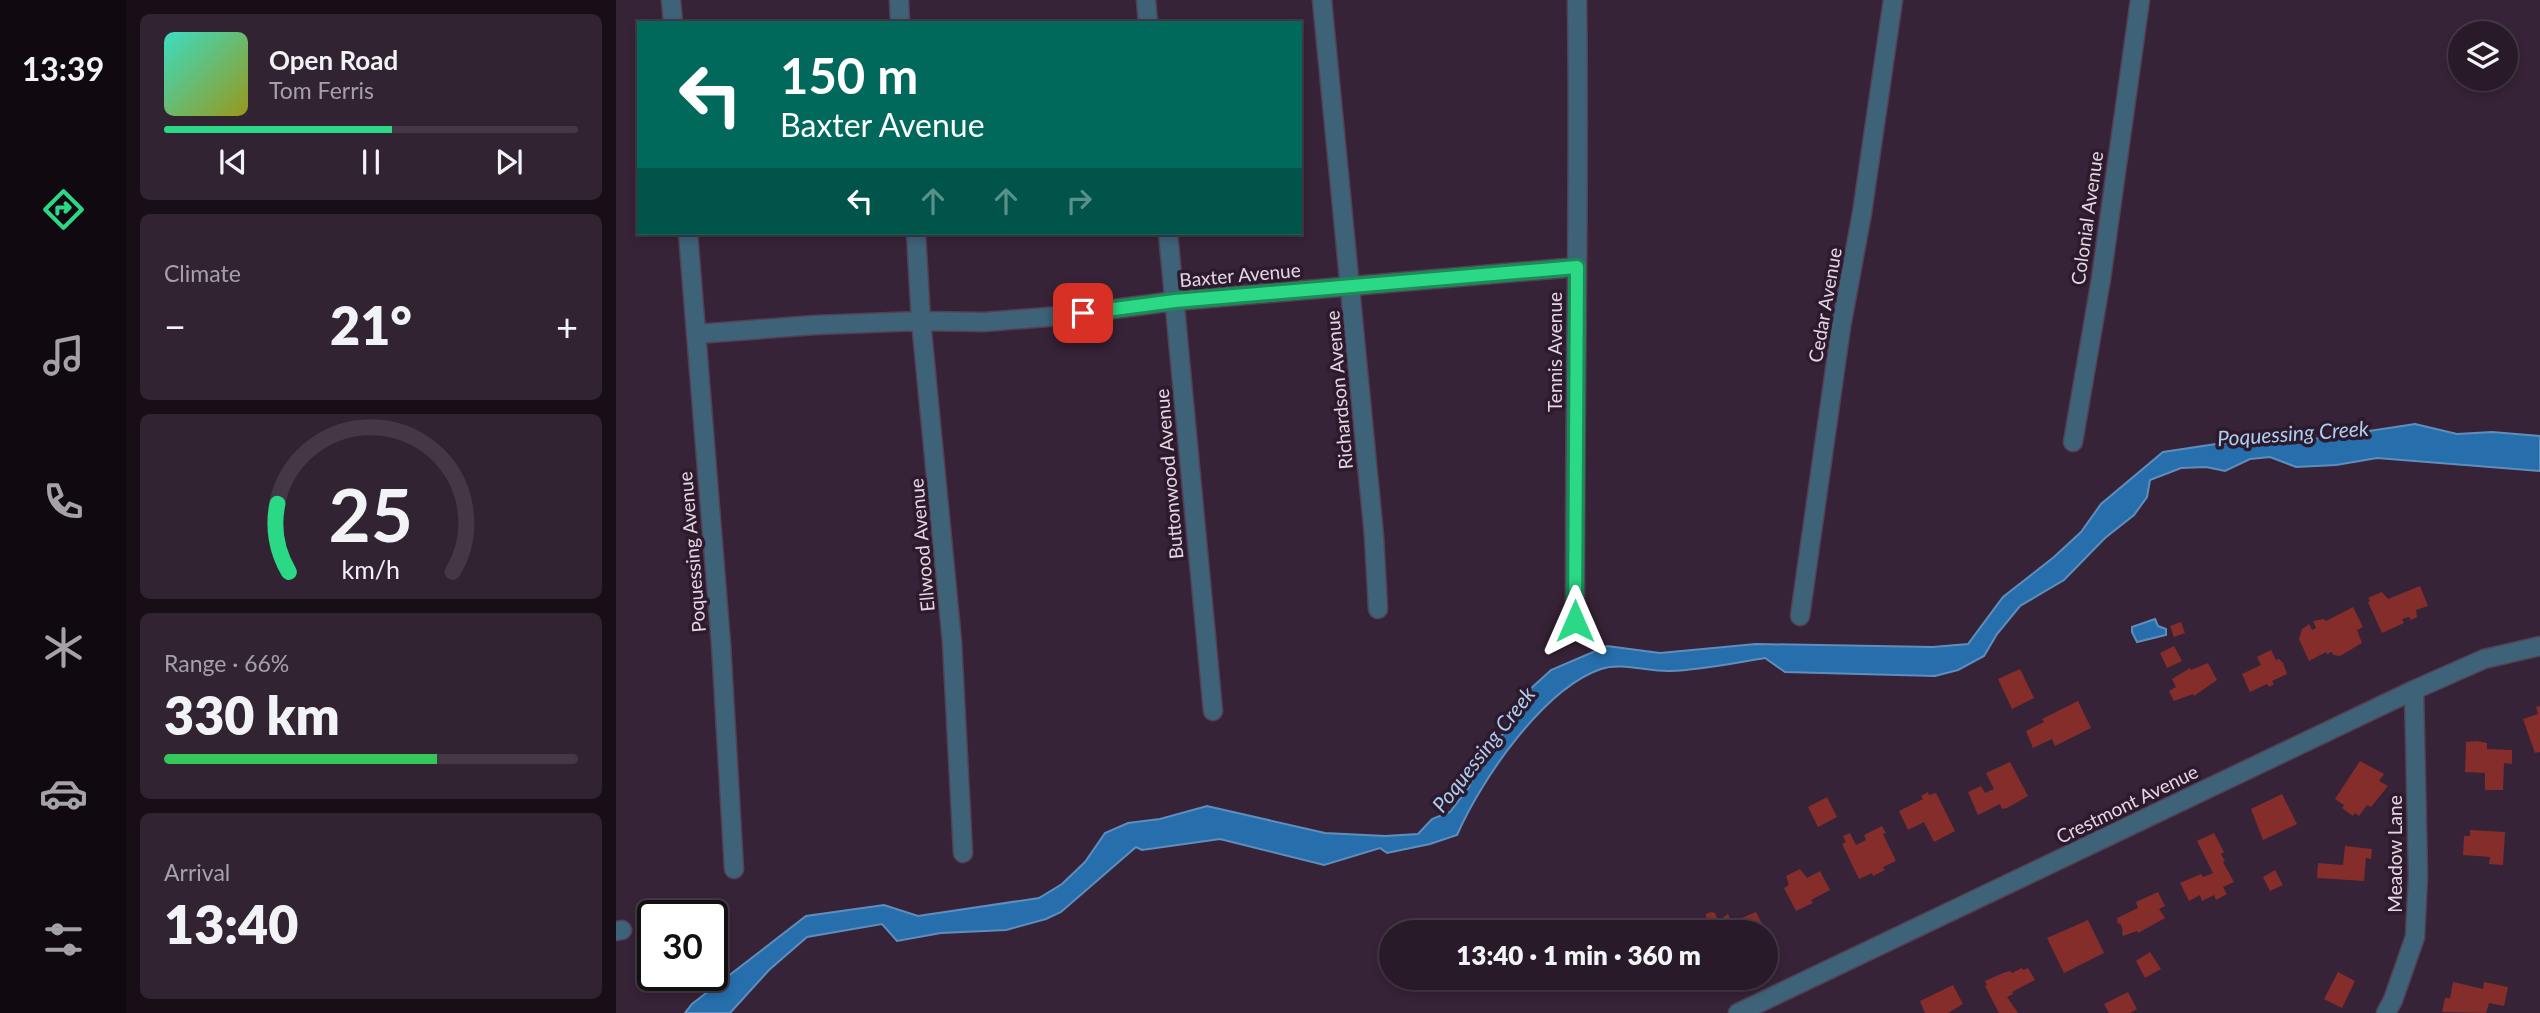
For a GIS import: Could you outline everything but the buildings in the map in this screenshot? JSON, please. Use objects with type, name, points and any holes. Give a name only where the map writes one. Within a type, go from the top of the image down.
[{"type":"street","points":[[671,0],[673,21]]},
{"type":"street","points":[[898,0],[900,21]]},
{"type":"street","points":[[1146,0],[1148,21]]},
{"type":"street","name":"Richardson Avenue","points":[[1322,0],[1374,536],[1378,609]]},
{"type":"street","name":"Tennis Avenue","points":[[1575,621],[1579,150],[1577,0]]},
{"type":"street","name":"Cedar Avenue","points":[[1800,616],[1841,327],[1862,213],[1893,0]]},
{"type":"street","name":"Colonial Avenue","points":[[2073,442],[2101,279],[2140,0]]},
{"type":"street","name":"Poquessing Avenue","points":[[688,235],[722,657],[734,869]]},
{"type":"street","name":"Ellwood Avenue","points":[[916,235],[921,321],[952,642],[962,853]]},
{"type":"street","name":"Buttonwood Avenue","points":[[1168,235],[1213,710]]},
{"type":"street","name":"Baxter Avenue","points":[[697,334],[816,325],[921,321],[984,322],[1060,316],[1175,301],[1577,267]]},
{"type":"street","name":"Crestmont Avenue","points":[[1738,1013],[2414,690],[2484,659],[2540,646]]},
{"type":"street","name":"Meadow Lane","points":[[2386,1013],[2416,937],[2418,876],[2414,690]]},
{"type":"water","points":[[2415,424],[2457,434],[2492,432],[2540,436],[2540,471],[2377,458],[2336,465],[2296,467],[2270,457],[2250,459],[2225,471],[2206,467],[2181,468],[2150,480],[2147,497],[2134,515],[2105,538],[2064,580],[2020,606],[1997,634],[1984,656],[1958,670],[1935,676],[1785,672],[1765,658],[1682,670],[1662,671],[1618,666],[1601,669],[1579,680],[1557,696],[1516,739],[1481,789],[1457,835],[1387,853],[1380,848],[1324,865],[1220,839],[1142,850],[1136,847],[1061,912],[1046,919],[1006,930],[941,933],[897,941],[882,924],[807,937],[769,970],[730,1013],[685,1013],[709,991],[728,991],[728,976],[806,916],[884,905],[918,916],[1039,898],[1062,884],[1085,862],[1105,833],[1128,823],[1160,819],[1207,806],[1325,833],[1385,836],[1418,834],[1432,819],[1450,812],[1469,787],[1488,745],[1510,727],[1515,709],[1527,692],[1551,670],[1607,646],[1660,653],[1756,644],[1933,647],[1968,644],[2003,597],[2054,557],[2081,532],[2101,504],[2163,452],[2216,444],[2323,438]]},
{"type":"water","points":[[2155,619],[2158,626],[2166,629],[2166,635],[2137,642],[2132,627]]},
{"type":"route","points":[[1083,313],[1175,301],[1577,267],[1575,621]]},
{"type":"water label","name":"Poquessing Creek","points":[[2293,434]]},
{"type":"water label","name":"Poquessing Creek","points":[[1484,750]]}]
